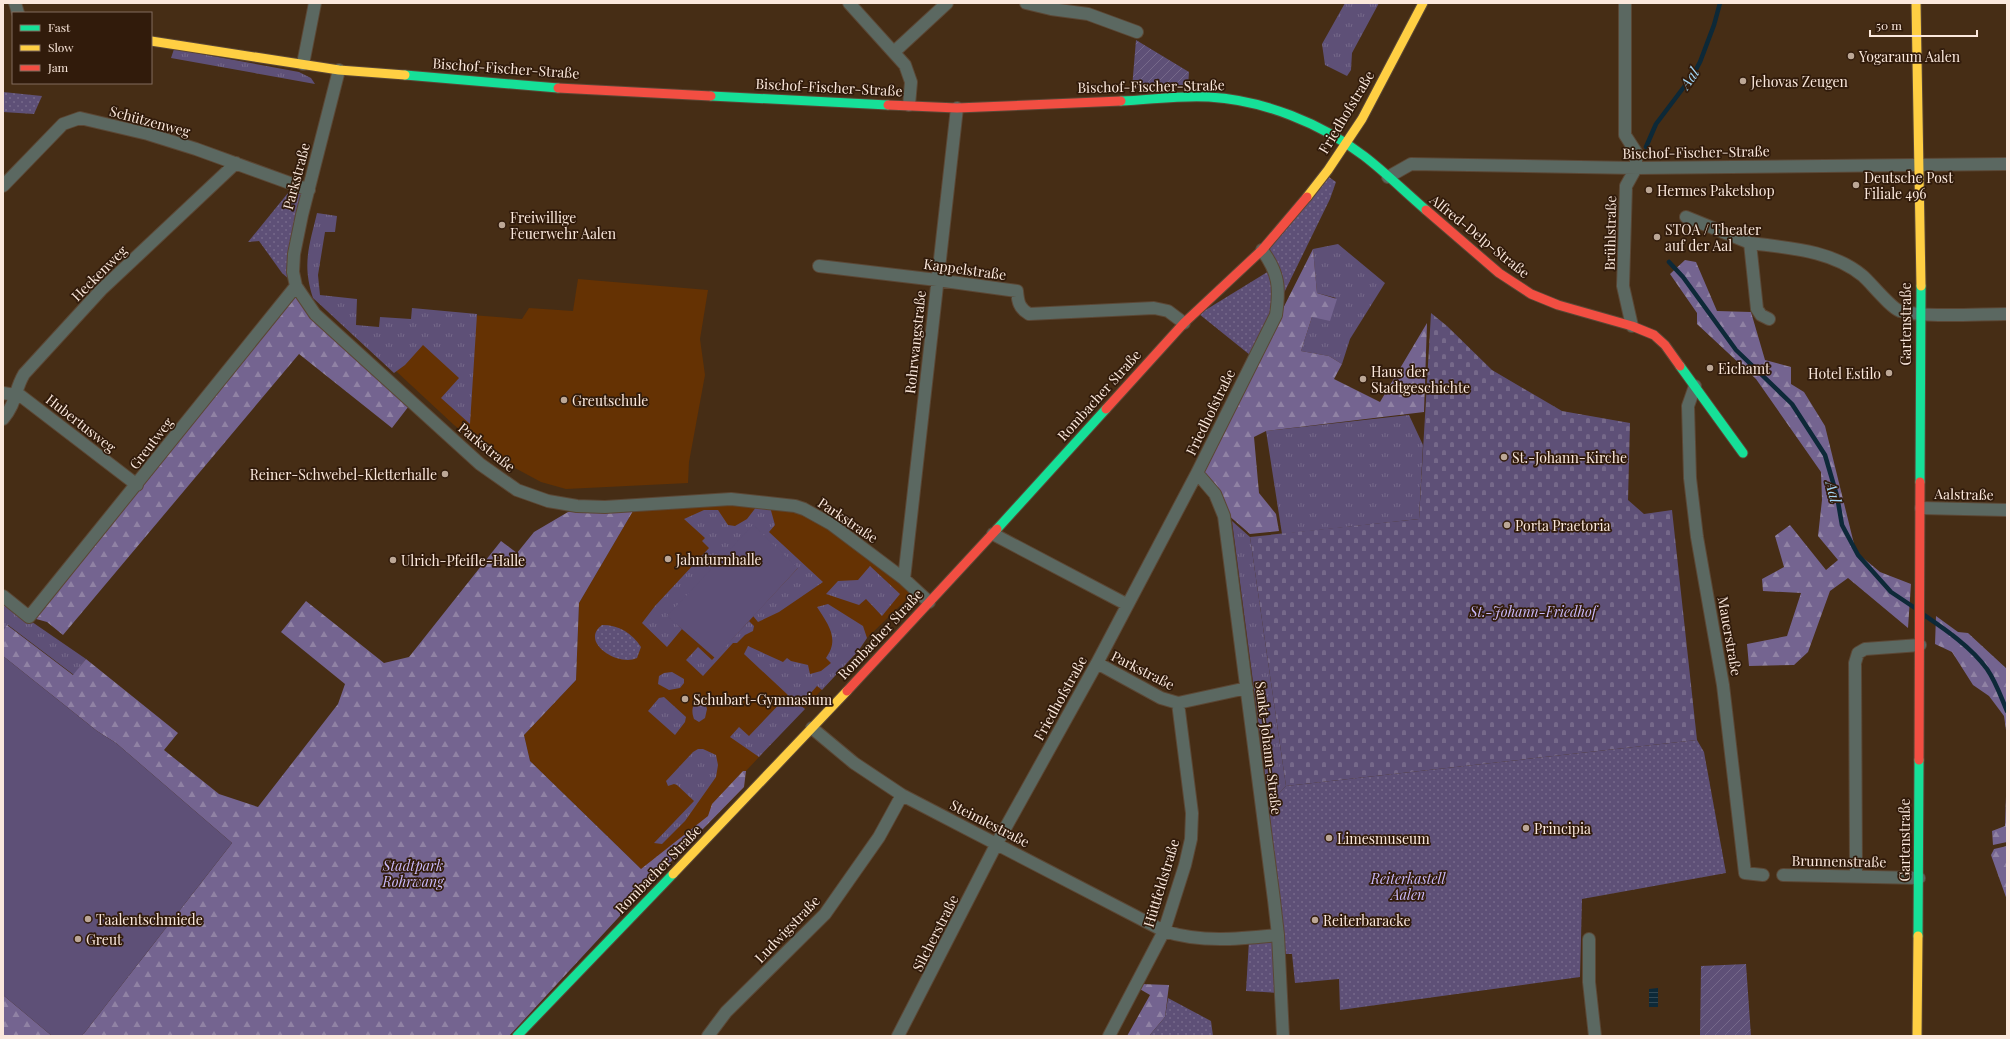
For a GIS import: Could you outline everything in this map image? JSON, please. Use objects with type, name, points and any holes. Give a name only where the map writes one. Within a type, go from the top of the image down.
[{"type":"street","points":[[303,64],[314,3]]},
{"type":"street","points":[[849,3],[905,65],[911,82],[909,105]]},
{"type":"street","points":[[894,52],[947,3]]},
{"type":"street","points":[[1026,3],[1051,9],[1088,14],[1137,32]]},
{"type":"street","name":"Friedhofstraße","points":[[997,843],[1097,663],[1126,604],[1197,473],[1276,315],[1279,295],[1278,280],[1271,262],[1262,250],[1310,196],[1362,119],[1423,3]]},
{"type":"street","points":[[1625,3],[1625,135],[1636,152],[1636,168]]},
{"type":"street","name":"Gartenstraße","points":[[1916,3],[1921,314],[1917,1036]]},
{"type":"street","name":"Bischof-Fischer-Straße","points":[[152,41],[338,70],[574,89],[957,108],[1114,100],[1219,98],[1238,101],[1277,112],[1322,130],[1345,144]]},
{"type":"street","name":"Parkstraße","points":[[338,70],[302,215],[294,254],[293,272],[296,286],[316,314],[480,464],[517,490],[548,501],[577,506],[605,507],[731,499],[795,506],[804,509],[831,524],[904,579],[929,602]]},
{"type":"street","name":"Rohrwangstraße","points":[[904,579],[957,108]]},
{"type":"street","name":"Schützenweg","points":[[3,186],[63,124],[80,118],[148,134],[236,163],[309,190]]},
{"type":"street","name":"Alfred-Delp-Straße","points":[[1345,144],[1364,156],[1499,273],[1531,294],[1558,305],[1632,326],[1654,334],[1665,345],[1696,386],[1743,453]]},
{"type":"street","name":"Heckenweg","points":[[3,419],[13,406],[18,385],[24,374],[101,290],[236,163]]},
{"type":"street","name":"Bischof-Fischer-Straße","points":[[1388,177],[1411,164],[1636,168],[2007,164]]},
{"type":"street","name":"Brühlstraße","points":[[1632,326],[1623,286],[1626,186],[1636,168]]},
{"type":"street","points":[[1686,217],[1750,243],[1795,249],[1838,259],[1862,276],[1898,310],[1921,314],[2007,314]]},
{"type":"street","points":[[1750,243],[1757,309],[1761,315],[1768,319]]},
{"type":"street","name":"Rombacher Straße","points":[[517,1036],[812,728],[993,534],[1184,323],[1262,250]]},
{"type":"street","name":"Kappelstraße","points":[[819,266],[1017,291],[1022,310],[1029,314],[1154,308],[1168,311],[1184,323]]},
{"type":"street","name":"Greutweg","points":[[3,596],[28,617],[296,286]]},
{"type":"street","name":"Mauerstraße","points":[[1696,386],[1688,406],[1690,478],[1697,537],[1723,685],[1745,873],[1763,875]]},
{"type":"street","name":"Hubertusweg","points":[[3,393],[21,396],[136,485]]},
{"type":"street","name":"Sankt-Johann-Straße","points":[[1197,473],[1215,494],[1224,516],[1278,935],[1283,1036]]},
{"type":"street","name":"Aalstraße","points":[[1921,508],[2007,510]]},
{"type":"street","points":[[993,534],[1126,604]]},
{"type":"street","points":[[1856,876],[1855,663],[1858,653],[1864,649],[1920,645]]},
{"type":"street","name":"Parkstraße","points":[[1097,663],[1161,698],[1178,703],[1246,688]]},
{"type":"street","name":"Hüttfeldstraße","points":[[1109,1036],[1164,931],[1185,864],[1190,840],[1192,813],[1178,703]]},
{"type":"street","name":"Steimlestraße","points":[[812,728],[854,763],[902,795],[1164,931],[1178,936],[1209,940],[1238,940],[1278,935]]},
{"type":"street","name":"Ludwigstraße","points":[[708,1036],[726,1012],[825,914],[879,836],[902,795]]},
{"type":"street","name":"Silcherstraße","points":[[898,1036],[997,843]]},
{"type":"street","name":"Brunnenstraße","points":[[1783,875],[1918,878]]},
{"type":"street","points":[[1589,939],[1589,982],[1596,1036]]},
{"type":"shaded area","name":"Greutschule","points":[[578,279],[708,290],[700,339],[705,375],[689,462],[688,483],[566,489],[541,482],[498,459],[454,425],[383,359],[433,312],[522,319],[529,308],[573,311]]},
{"type":"shaded area","name":"Schubart-Gymnasium","points":[[732,503],[799,510],[829,528],[895,579],[911,595],[867,638],[859,650],[746,771],[744,787],[654,879],[641,869],[530,761],[524,735],[576,680],[579,603],[633,511],[691,508]]},
{"type":"green space","points":[[1345,3],[1379,3],[1352,53],[1351,70],[1347,76],[1325,65],[1322,44]]},
{"type":"green space","points":[[1136,40],[1189,72],[1188,87],[1132,88]]},
{"type":"green space","points":[[174,49],[299,72],[311,78],[315,84],[171,58]]},
{"type":"green space","points":[[3,92],[42,96],[34,114],[3,112]]},
{"type":"green space","points":[[1329,177],[1336,182],[1330,199],[1283,295],[1268,250]]},
{"type":"green space","points":[[292,188],[305,192],[292,282],[282,273],[259,241],[248,242]]},
{"type":"green space","points":[[317,213],[337,216],[335,232],[325,232],[318,275],[320,295],[357,299],[356,325],[379,327],[380,317],[411,319],[412,308],[477,314],[470,424],[441,398],[459,378],[423,345],[405,365],[394,373],[313,298],[307,265],[309,246]]},
{"type":"green space","points":[[1338,244],[1385,283],[1350,339],[1342,364],[1329,356],[1301,351],[1312,317],[1336,298],[1317,293],[1313,249]]},
{"type":"green space","points":[[1313,249],[1317,293],[1337,299],[1330,321],[1312,317],[1301,351],[1329,356],[1342,364],[1334,379],[1380,402],[1427,323],[1424,412],[1266,431],[1254,437],[1259,493],[1276,514],[1279,531],[1250,534],[1227,514],[1201,471]]},
{"type":"green space","points":[[1685,260],[1696,262],[1717,311],[1751,312],[1765,360],[1791,367],[1791,384],[1804,392],[1825,426],[1856,552],[1880,572],[1911,584],[1908,628],[1848,578],[1830,591],[1808,652],[1794,665],[1749,666],[1747,644],[1787,636],[1801,593],[1763,591],[1762,579],[1784,567],[1775,536],[1790,525],[1826,570],[1838,560],[1818,536],[1822,500],[1821,472],[1756,379],[1697,324],[1697,313],[1670,274]]},
{"type":"green space","points":[[1269,271],[1275,301],[1267,322],[1250,355],[1199,314]]},
{"type":"green space","points":[[296,286],[412,402],[392,428],[299,354],[63,635],[47,622],[29,617]]},
{"type":"green space","name":"St.-Johann-Friedhof","points":[[1431,313],[1447,326],[1492,370],[1562,411],[1630,423],[1628,500],[1644,514],[1672,510],[1697,740],[1286,786],[1250,537],[1419,519]]},
{"type":"green space","points":[[1409,415],[1423,445],[1419,519],[1282,534],[1266,431]]},
{"type":"green space","points":[[757,506],[770,507],[775,525],[769,532],[823,582],[779,612],[758,622],[753,616],[798,568],[668,615],[682,629],[667,647],[642,623],[655,606],[709,548],[702,541],[705,538],[684,519],[704,510],[718,510],[728,525],[735,526],[747,519]]},
{"type":"green space","name":"Stadtpark Rohrwang","points":[[633,511],[579,603],[576,680],[524,735],[530,761],[641,869],[708,816],[712,804],[743,771],[746,771],[744,787],[654,879],[509,1036],[82,1036],[232,843],[116,743],[97,731],[3,656],[3,631],[7,625],[73,675],[86,659],[178,733],[164,750],[219,794],[258,807],[338,704],[345,684],[281,632],[306,601],[384,663],[409,657],[501,541],[517,553],[534,532],[568,512]]},
{"type":"green space","points":[[1232,521],[1250,537],[1286,786],[1269,804]]},
{"type":"green space","points":[[753,525],[798,568],[715,658],[667,616]]},
{"type":"green space","points":[[870,566],[900,594],[882,616],[866,599],[859,605],[826,594],[838,581],[858,580]]},
{"type":"green space","points":[[3,602],[86,659],[74,675],[8,625],[3,631]]},
{"type":"green space","points":[[828,604],[863,626],[867,638],[859,650],[822,690],[817,686],[800,705],[805,709],[759,757],[730,737],[739,727],[749,736],[788,695],[744,654],[748,646],[783,662],[787,658],[791,661],[808,665],[810,674],[821,671],[831,663],[826,658],[830,651],[832,638],[825,619],[817,607]]},
{"type":"green space","points":[[1936,616],[1958,632],[1968,633],[2007,669],[2007,737],[2004,716],[1989,696],[1973,685],[1952,652],[1935,644]]},
{"type":"green space","points":[[749,621],[754,626],[753,631],[745,635],[737,643],[733,643],[703,676],[686,660],[698,647],[712,660]]},
{"type":"green space","points":[[602,625],[619,628],[634,638],[641,647],[637,658],[629,660],[620,659],[604,651],[595,639],[596,632]]},
{"type":"green space","name":"Taalentschmiede","points":[[3,656],[97,731],[116,743],[232,843],[82,1036],[52,1036],[3,995]]},
{"type":"green space","points":[[672,672],[684,679],[684,683],[680,688],[669,690],[658,684],[659,676],[664,673]]},
{"type":"green space","points":[[664,697],[686,717],[685,722],[675,735],[648,711],[659,698]]},
{"type":"green space","points":[[699,699],[705,703],[707,709],[705,718],[699,722],[694,719],[692,710],[695,703]]},
{"type":"green space","name":"Reiterkastell Aalen","points":[[1697,740],[1704,752],[1726,873],[1582,899],[1580,977],[1340,1010],[1339,979],[1295,983],[1292,954],[1281,954],[1269,804],[1286,786]]},
{"type":"green space","points":[[698,749],[703,749],[716,755],[718,765],[716,777],[685,821],[662,844],[654,843],[694,801],[677,785],[674,784],[668,786],[666,781],[693,752]]},
{"type":"green space","points":[[2007,767],[2007,842],[1993,845],[1992,831],[2005,826]]},
{"type":"green space","points":[[2007,846],[2007,900],[1991,855],[1994,849]]},
{"type":"green space","points":[[1276,938],[1279,993],[1246,991],[1249,940]]},
{"type":"green space","points":[[1746,964],[1751,1036],[1700,1036],[1701,966]]},
{"type":"green space","points":[[1141,984],[1169,985],[1165,1017],[1149,1036],[1127,1036],[1150,995],[1138,988]]},
{"type":"green space","points":[[3,995],[52,1036],[4,1036]]},
{"type":"green space","points":[[1168,998],[1211,1021],[1213,1036],[1149,1036],[1165,1017]]},
{"type":"water","points":[[1658,988],[1658,1007],[1649,1007],[1649,989]]},
{"type":"waterway","name":"Aal","points":[[1646,147],[1656,124],[1693,75],[1700,62],[1714,25],[1720,3]]},
{"type":"waterway","name":"Aal","points":[[1669,262],[1683,277],[1736,350],[1792,404],[1825,455],[1837,496],[1842,525],[1858,555],[1891,592],[1915,608]]},
{"type":"waterway","name":"Aal","points":[[1924,615],[1958,639],[1981,661],[1993,679],[2007,711]]},
{"type":"traffic: fast","points":[[405,75],[558,88]]},
{"type":"traffic: fast","points":[[711,96],[888,105]]},
{"type":"traffic: fast","points":[[1121,101],[1176,97],[1209,97],[1250,103],[1291,115],[1329,133],[1347,144],[1380,169],[1426,210]]},
{"type":"traffic: fast","points":[[1920,482],[1921,286]]},
{"type":"traffic: fast","points":[[1680,366],[1743,453]]},
{"type":"traffic: fast","points":[[997,529],[1106,409]]},
{"type":"traffic: fast","points":[[1918,936],[1919,760]]},
{"type":"traffic: fast","points":[[517,1036],[673,874]]},
{"type":"traffic: slow","points":[[1307,197],[1328,170],[1362,119],[1423,3]]},
{"type":"traffic: slow","points":[[1916,3],[1921,286]]},
{"type":"traffic: slow","points":[[152,41],[339,70],[405,75]]},
{"type":"traffic: slow","points":[[673,874],[847,691]]},
{"type":"traffic: slow","points":[[1917,1036],[1918,936]]},
{"type":"traffic: jam","points":[[558,88],[711,96]]},
{"type":"traffic: jam","points":[[888,105],[957,108],[1121,101]]},
{"type":"traffic: jam","points":[[1106,409],[1184,323],[1262,250],[1307,197]]},
{"type":"traffic: jam","points":[[1426,210],[1499,273],[1531,294],[1558,305],[1632,326],[1654,335],[1665,345],[1680,366]]},
{"type":"traffic: jam","points":[[1919,760],[1920,482]]},
{"type":"traffic: jam","points":[[847,691],[997,529]]},
{"type":"place","name":"Yogaraum Aalen","points":[[1851,56]]},
{"type":"place","name":"Jehovas Zeugen","points":[[1743,81]]},
{"type":"place","name":"Deutsche Post Filiale 496","points":[[1856,185]]},
{"type":"place","name":"Hermes Paketshop","points":[[1649,190]]},
{"type":"place","name":"Freiwillige Feuerwehr Aalen","points":[[502,225]]},
{"type":"place","name":"STOA / Theater auf der Aal","points":[[1657,237]]},
{"type":"place","name":"Eichamt","points":[[1710,368]]},
{"type":"place","name":"Hotel Estilo","points":[[1889,373]]},
{"type":"place","name":"Haus der Stadtgeschichte","points":[[1363,379]]},
{"type":"place","name":"Greutschule","points":[[564,400]]},
{"type":"place","name":"St.-Johann-Kirche","points":[[1504,457]]},
{"type":"place","name":"Reiner-Schwebel-Kletterhalle","points":[[445,474]]},
{"type":"place","name":"Porta Praetoria","points":[[1507,525]]},
{"type":"place","name":"Jahnturnhalle","points":[[668,559]]},
{"type":"place","name":"Ulrich-Pfeifle-Halle","points":[[393,560]]},
{"type":"place","name":"Schubart-Gymnasium","points":[[685,699]]},
{"type":"place","name":"Principia","points":[[1526,828]]},
{"type":"place","name":"Limesmuseum","points":[[1329,838]]},
{"type":"place","name":"Taalentschmiede","points":[[88,919]]},
{"type":"place","name":"Reiterbaracke","points":[[1315,920]]},
{"type":"place","name":"Greut","points":[[78,939]]}]
